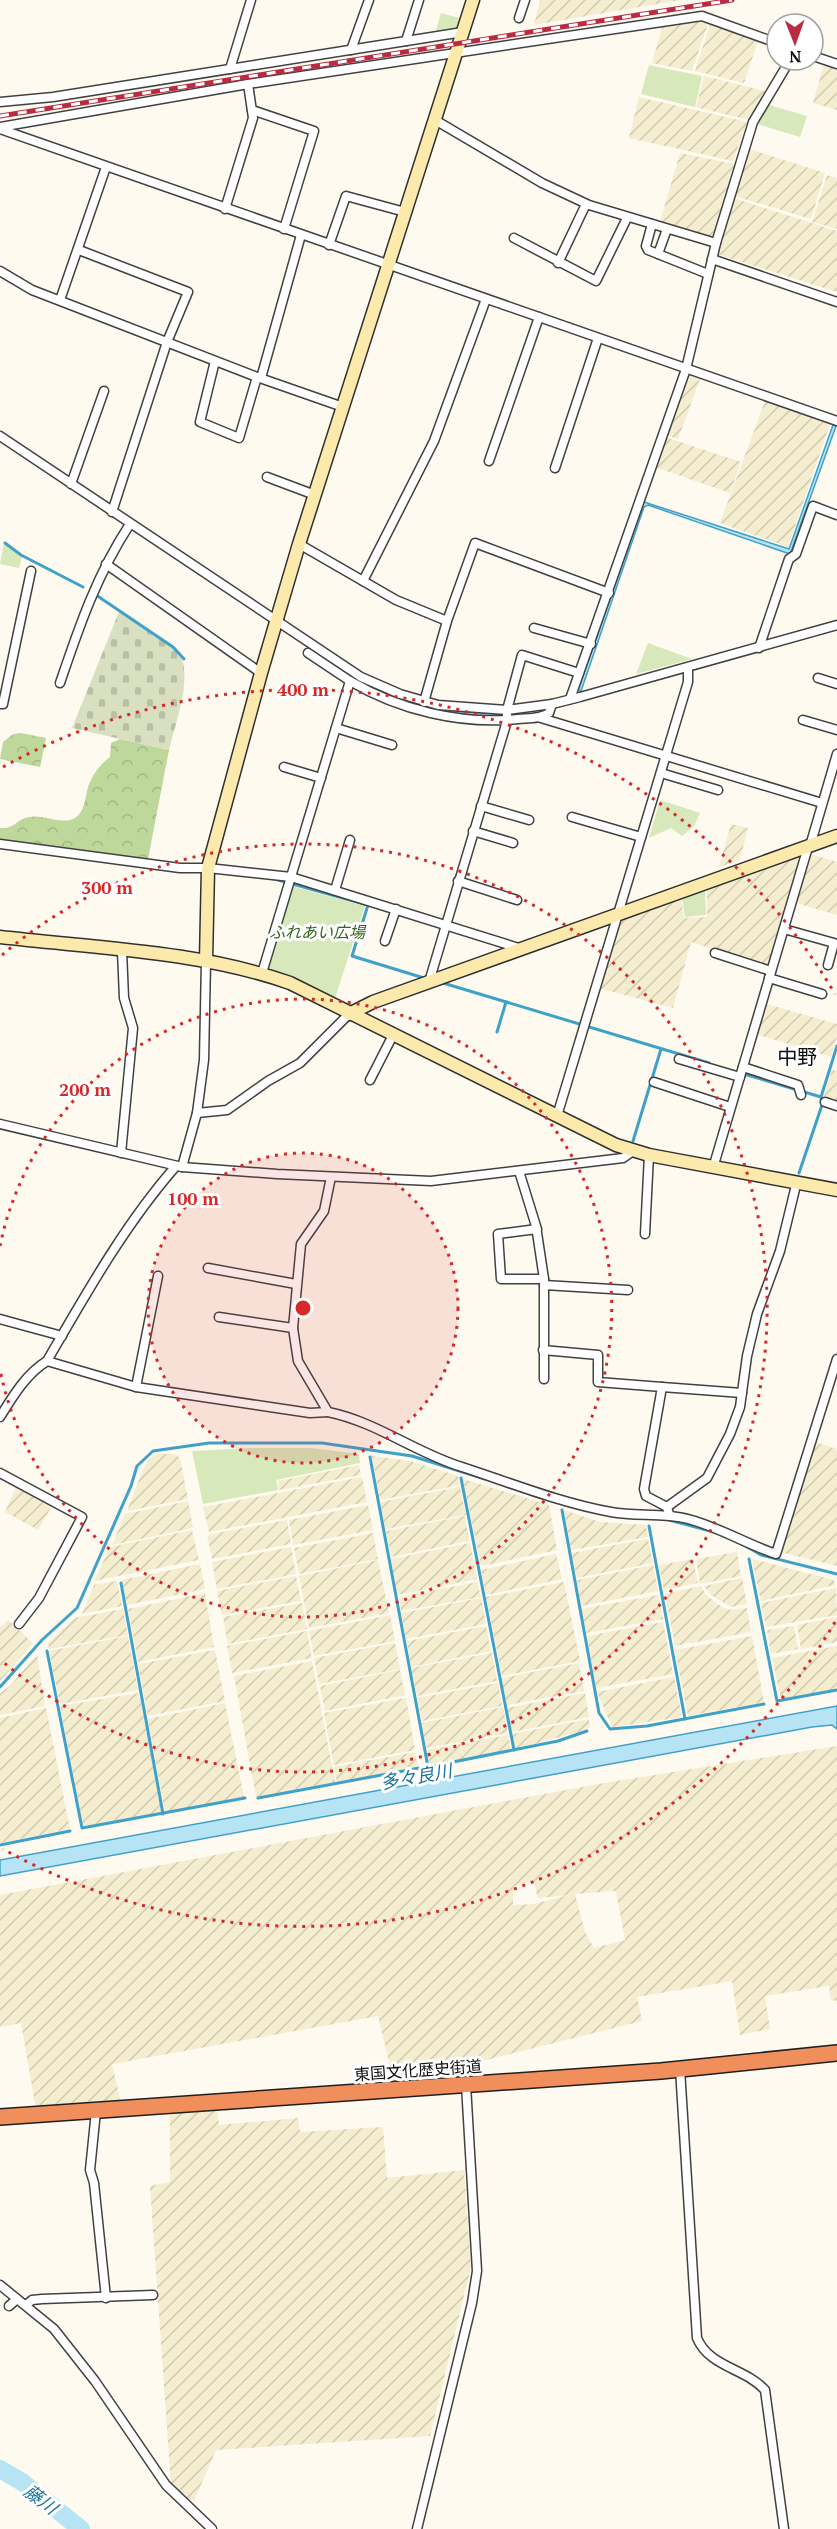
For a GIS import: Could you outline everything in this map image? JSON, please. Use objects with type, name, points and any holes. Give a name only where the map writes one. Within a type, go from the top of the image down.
[{"type":"highway","name":"東国文化歴史街道","points":[[0,2117],[680,2069],[837,2052]]},
{"type":"street","points":[[230,69],[251,0]]},
{"type":"street","points":[[351,50],[369,0]]},
{"type":"street","points":[[406,41],[419,0]]},
{"type":"street","points":[[0,1417],[15,1392],[35,1369],[47,1361],[127,1230],[153,1192],[179,1167],[197,1113],[204,1060],[208,868],[299,544],[473,0]]},
{"type":"street","points":[[519,18],[525,0]]},
{"type":"street","points":[[0,128],[248,84],[702,16],[765,39]]},
{"type":"street","points":[[0,102],[53,97],[463,32]]},
{"type":"street","points":[[570,699],[686,369],[716,243],[756,114],[782,72]]},
{"type":"street","points":[[225,209],[253,118],[248,84]]},
{"type":"street","points":[[252,110],[314,131],[284,229]]},
{"type":"street","points":[[435,120],[542,183],[586,204],[716,243]]},
{"type":"street","points":[[0,128],[225,209],[837,421]]},
{"type":"street","points":[[60,300],[106,167]]},
{"type":"street","points":[[329,245],[346,196],[405,213]]},
{"type":"street","points":[[558,263],[586,204]]},
{"type":"street","points":[[514,238],[596,281],[627,218]]},
{"type":"street","points":[[652,224],[646,246],[648,250],[708,274]]},
{"type":"street","points":[[658,254],[667,229]]},
{"type":"street","points":[[215,361],[200,422],[239,438],[301,235]]},
{"type":"street","points":[[79,250],[188,292],[167,342],[112,512]]},
{"type":"street","points":[[712,259],[837,302]]},
{"type":"street","points":[[0,272],[32,290],[259,378],[343,407]]},
{"type":"street","points":[[363,581],[434,441],[486,299]]},
{"type":"street","points":[[489,461],[539,317]]},
{"type":"street","points":[[555,468],[598,338]]},
{"type":"street","points":[[72,484],[104,391]]},
{"type":"street","points":[[0,436],[361,677],[424,702],[493,711],[552,704],[837,625]]},
{"type":"street","points":[[267,477],[315,495]]},
{"type":"street","points":[[759,648],[789,559],[796,554],[813,506],[837,515]]},
{"type":"street","points":[[60,683],[83,615],[106,564],[130,524]]},
{"type":"street","points":[[424,702],[447,621],[475,543],[609,592]]},
{"type":"street","points":[[299,544],[396,600],[447,621]]},
{"type":"street","points":[[106,564],[261,673]]},
{"type":"street","points":[[0,704],[3,704],[30,571]]},
{"type":"street","points":[[534,628],[591,644]]},
{"type":"street","points":[[308,653],[381,698],[420,711],[463,719],[507,721],[539,717],[549,713],[552,704]]},
{"type":"street","points":[[429,982],[507,721],[507,710],[522,655],[579,673]]},
{"type":"street","points":[[557,1116],[688,682],[687,668]]},
{"type":"street","points":[[818,678],[837,684]]},
{"type":"street","points":[[262,973],[350,681]]},
{"type":"street","points":[[539,717],[822,803]]},
{"type":"street","points":[[803,720],[837,730]]},
{"type":"street","points":[[336,728],[392,745]]},
{"type":"street","points":[[713,1168],[837,753]]},
{"type":"street","points":[[284,767],[321,778]]},
{"type":"street","points":[[661,773],[718,790]]},
{"type":"street","points":[[481,806],[529,820]]},
{"type":"street","points":[[572,817],[641,837]]},
{"type":"street","points":[[473,831],[513,843]]},
{"type":"street","points":[[197,1113],[227,1110],[268,1080],[300,1063],[349,1014],[373,1002],[837,836]]},
{"type":"street","points":[[334,890],[350,840]]},
{"type":"street","points":[[0,844],[180,868],[208,868],[291,877],[522,948]]},
{"type":"street","points":[[458,881],[517,900]]},
{"type":"street","points":[[385,941],[396,909]]},
{"type":"street","points":[[784,929],[834,943],[828,965]]},
{"type":"street","points":[[0,937],[206,961],[262,973],[290,983],[557,1116],[633,1151],[837,1190]]},
{"type":"street","points":[[121,1153],[133,1028],[124,998],[122,951]]},
{"type":"street","points":[[715,953],[822,994]]},
{"type":"street","points":[[370,1080],[393,1035]]},
{"type":"street","points":[[678,1059],[740,1077]]},
{"type":"street","points":[[743,1067],[798,1085],[801,1095]]},
{"type":"street","points":[[654,1082],[730,1107]]},
{"type":"street","points":[[825,1102],[837,1106]]},
{"type":"street","points":[[0,1124],[179,1167],[331,1177],[430,1181],[623,1158],[633,1151]]},
{"type":"street","points":[[645,1234],[649,1155]]},
{"type":"street","points":[[519,1171],[537,1229],[544,1282],[544,1379]]},
{"type":"street","points":[[328,1412],[298,1361],[293,1328],[301,1244],[324,1211],[331,1177]]},
{"type":"street","points":[[47,1361],[136,1387],[310,1413],[328,1412],[367,1423],[440,1460],[612,1513],[668,1510],[706,1478],[730,1434],[740,1407],[757,1314],[780,1251],[797,1181]]},
{"type":"street","points":[[537,1229],[498,1234],[501,1279],[628,1290]]},
{"type":"street","points":[[208,1268],[296,1284]]},
{"type":"street","points":[[136,1387],[158,1275]]},
{"type":"street","points":[[219,1317],[293,1328]]},
{"type":"street","points":[[0,1319],[62,1336]]},
{"type":"street","points":[[543,1350],[598,1355],[598,1382],[742,1393]]},
{"type":"street","points":[[662,1387],[644,1489],[646,1496],[668,1510],[731,1534],[754,1547],[776,1554],[837,1359]]},
{"type":"street","points":[[0,1473],[82,1517],[39,1598],[19,1624]]},
{"type":"street","points":[[680,2069],[697,2338],[701,2347],[711,2358],[757,2381],[765,2390],[784,2529]]},
{"type":"street","points":[[417,2529],[472,2303],[477,2271],[466,2085]]},
{"type":"street","points":[[96,2110],[90,2170],[94,2183],[105,2298]]},
{"type":"street","points":[[0,2285],[61,2337],[166,2485],[212,2529]]},
{"type":"street","points":[[26,2305],[32,2300],[42,2299],[153,2295]]},
{"type":"street","points":[[9,2306],[17,2300]]},
{"type":"shaded area","points":[[540,0],[680,0],[534,25]]},
{"type":"shaded area","points":[[701,21],[708,24],[692,71],[652,63],[662,27]]},
{"type":"shaded area","points":[[710,24],[758,41],[744,83],[695,71]]},
{"type":"shaded area","points":[[825,64],[837,68],[837,110],[813,103],[822,72],[825,72]]},
{"type":"shaded area","points":[[704,76],[765,91],[749,120],[696,107]]},
{"type":"shaded area","points":[[639,97],[747,122],[733,161],[629,138]]},
{"type":"shaded area","points":[[749,149],[825,173],[811,219],[734,196]]},
{"type":"shaded area","points":[[680,153],[734,164],[714,238],[660,222]]},
{"type":"shaded area","points":[[827,175],[837,178],[837,229],[812,222]]},
{"type":"shaded area","points":[[733,198],[837,231],[837,292],[717,254]]},
{"type":"shaded area","points":[[687,374],[700,379],[678,439],[665,435]]},
{"type":"shaded area","points":[[765,401],[830,424],[788,547],[720,523]]},
{"type":"shaded area","points":[[665,437],[741,462],[730,493],[655,467]]},
{"type":"shaded area","points":[[731,824],[748,828],[740,860],[719,867]]},
{"type":"shaded area","points":[[811,854],[837,862],[837,915],[796,903]]},
{"type":"shaded area","points":[[801,855],[769,966],[691,942],[673,1008],[599,988],[619,919],[681,898],[684,918],[707,917],[707,890]]},
{"type":"shaded area","points":[[763,1003],[837,1024],[837,1037],[831,1057],[755,1034]]},
{"type":"shaded area","points":[[832,1070],[837,1071],[837,1100],[824,1096]]},
{"type":"shaded area","points":[[815,1442],[837,1449],[837,1566],[780,1552]]},
{"type":"shaded area","points":[[159,1454],[175,1454],[180,1458],[188,1499],[127,1511],[149,1458]]},
{"type":"shaded area","points":[[372,1456],[410,1461],[458,1476],[460,1485],[380,1500]]},
{"type":"shaded area","points":[[359,1465],[361,1475],[279,1490],[278,1481]]},
{"type":"shaded area","points":[[362,1477],[367,1502],[209,1532],[203,1507]]},
{"type":"shaded area","points":[[463,1479],[549,1505],[557,1550],[481,1566]]},
{"type":"shaded area","points":[[16,1487],[52,1506],[38,1530],[5,1512]]},
{"type":"shaded area","points":[[460,1487],[466,1515],[385,1529],[380,1502]]},
{"type":"shaded area","points":[[188,1501],[193,1528],[112,1545],[125,1514]]},
{"type":"shaded area","points":[[368,1505],[373,1530],[293,1545],[289,1520]]},
{"type":"shaded area","points":[[564,1510],[600,1522],[646,1525],[648,1537],[571,1550]]},
{"type":"shaded area","points":[[465,1516],[469,1541],[391,1557],[386,1531]]},
{"type":"shaded area","points":[[287,1520],[291,1544],[212,1559],[207,1535]]},
{"type":"shaded area","points":[[192,1530],[199,1560],[94,1581],[110,1547]]},
{"type":"shaded area","points":[[373,1533],[378,1559],[299,1574],[294,1548]]},
{"type":"shaded area","points":[[648,1539],[653,1563],[577,1578],[571,1553]]},
{"type":"shaded area","points":[[470,1543],[477,1579],[397,1595],[391,1559]]},
{"type":"shaded area","points":[[291,1547],[296,1574],[217,1589],[212,1562]]},
{"type":"shaded area","points":[[737,1552],[741,1576],[700,1584],[696,1559]]},
{"type":"shaded area","points":[[556,1554],[562,1579],[486,1595],[481,1570]]},
{"type":"shaded area","points":[[693,1559],[698,1583],[664,1590],[659,1565]]},
{"type":"shaded area","points":[[752,1559],[834,1580],[835,1585],[761,1601]]},
{"type":"shaded area","points":[[378,1560],[389,1613],[309,1628],[299,1576]]},
{"type":"shaded area","points":[[200,1564],[205,1589],[127,1605],[122,1580]]},
{"type":"shaded area","points":[[653,1565],[658,1591],[581,1606],[577,1580]]},
{"type":"shaded area","points":[[296,1576],[301,1601],[222,1615],[217,1591]]},
{"type":"shaded area","points":[[742,1578],[747,1604],[731,1607],[711,1595],[704,1586]]},
{"type":"shaded area","points":[[117,1581],[122,1606],[82,1614],[94,1585]]},
{"type":"shaded area","points":[[477,1582],[481,1597],[401,1611],[399,1597]]},
{"type":"shaded area","points":[[564,1582],[580,1661],[502,1676],[486,1597]]},
{"type":"shaded area","points":[[701,1586],[706,1595],[722,1607],[729,1610],[747,1608],[751,1632],[675,1646],[665,1594]]},
{"type":"shaded area","points":[[836,1588],[837,1615],[766,1627],[761,1603]]},
{"type":"shaded area","points":[[205,1593],[214,1647],[138,1662],[128,1609]]},
{"type":"shaded area","points":[[658,1595],[663,1619],[586,1633],[581,1609]]},
{"type":"shaded area","points":[[481,1598],[486,1624],[406,1639],[401,1613]]},
{"type":"shaded area","points":[[302,1603],[307,1629],[228,1644],[223,1617]]},
{"type":"shaded area","points":[[123,1609],[128,1635],[49,1649],[48,1643],[74,1618]]},
{"type":"shaded area","points":[[390,1615],[395,1641],[314,1656],[309,1631]]},
{"type":"shaded area","points":[[837,1617],[837,1642],[801,1649],[797,1625]]},
{"type":"shaded area","points":[[8,1620],[33,1643],[0,1681],[0,1627]]},
{"type":"shaded area","points":[[663,1622],[673,1674],[596,1688],[587,1636]]},
{"type":"shaded area","points":[[486,1626],[491,1651],[411,1667],[407,1641]]},
{"type":"shaded area","points":[[794,1626],[798,1649],[771,1654],[767,1630]]},
{"type":"shaded area","points":[[307,1631],[312,1658],[232,1673],[227,1646]]},
{"type":"shaded area","points":[[128,1636],[138,1690],[60,1704],[49,1651]]},
{"type":"shaded area","points":[[752,1636],[764,1702],[688,1716],[675,1650]]},
{"type":"shaded area","points":[[395,1643],[400,1669],[319,1684],[314,1658]]},
{"type":"shaded area","points":[[837,1646],[837,1689],[781,1699],[772,1658]]},
{"type":"shaded area","points":[[215,1650],[225,1701],[148,1716],[138,1664]]},
{"type":"shaded area","points":[[492,1653],[497,1681],[417,1696],[411,1668]]},
{"type":"shaded area","points":[[37,1654],[45,1706],[0,1715],[0,1693],[10,1686]]},
{"type":"shaded area","points":[[312,1661],[335,1782],[256,1797],[234,1676]]},
{"type":"shaded area","points":[[579,1663],[584,1691],[507,1705],[501,1678]]},
{"type":"shaded area","points":[[400,1670],[405,1695],[325,1711],[320,1686]]},
{"type":"shaded area","points":[[674,1677],[682,1717],[612,1727],[597,1692]]},
{"type":"shaded area","points":[[498,1683],[502,1706],[422,1721],[417,1698]]},
{"type":"shaded area","points":[[139,1693],[162,1813],[83,1826],[60,1706]]},
{"type":"shaded area","points":[[585,1693],[589,1717],[512,1732],[507,1708]]},
{"type":"shaded area","points":[[406,1698],[415,1750],[334,1765],[324,1713]]},
{"type":"shaded area","points":[[225,1703],[244,1797],[165,1812],[148,1719]]},
{"type":"shaded area","points":[[503,1707],[508,1733],[426,1748],[421,1723]]},
{"type":"shaded area","points":[[46,1708],[70,1829],[0,1843],[0,1718]]},
{"type":"shaded area","points":[[589,1719],[590,1727],[579,1732],[515,1749],[512,1734]]},
{"type":"shaded area","points":[[508,1735],[511,1750],[430,1766],[426,1750]]},
{"type":"shaded area","points":[[837,1746],[837,2001],[831,2000],[829,1986],[765,1996],[770,2029],[740,2035],[732,1981],[637,1997],[642,2021],[394,2083],[378,2016],[112,2064],[121,2103],[36,2109],[21,2023],[0,2027],[0,1895],[598,1784]],"holes":[[[533,1880],[538,1898],[569,1895],[534,1904],[513,1905],[513,1887]],[[616,1891],[625,1940],[594,1948],[585,1932],[575,1894]]]},
{"type":"shaded area","points":[[415,1752],[418,1766],[337,1783],[334,1767]]},
{"type":"shaded area","points":[[217,2108],[219,2125],[298,2118],[300,2132],[383,2127],[387,2178],[464,2170],[471,2267],[430,2436],[216,2450],[194,2501],[186,2499],[171,2485],[150,2186],[170,2182],[170,2113]]},
{"type":"green space","points":[[441,13],[467,20],[463,32],[434,37]]},
{"type":"green space","points":[[649,65],[702,76],[695,107],[641,94]]},
{"type":"green space","points":[[769,105],[807,116],[800,137],[757,124]]},
{"type":"green space","points":[[4,544],[22,557],[19,568],[0,564]]},
{"type":"green space","points":[[119,612],[166,643],[179,655],[183,663],[184,687],[169,750],[72,728]]},
{"type":"green space","points":[[648,643],[692,659],[636,674]]},
{"type":"green space","points":[[21,733],[46,738],[40,767],[0,759],[3,742],[13,734]]},
{"type":"green space","points":[[120,739],[169,750],[148,859],[0,839],[0,828],[9,827],[25,818],[34,816],[65,821],[75,818],[82,809],[94,775],[110,757],[111,743]]},
{"type":"green space","points":[[660,800],[700,813],[694,826],[682,836],[671,828],[649,838]]},
{"type":"green space","name":"ふれあい広場","points":[[291,886],[365,906],[335,998],[293,978],[267,969]]},
{"type":"green space","points":[[705,891],[706,915],[685,917],[682,898]]},
{"type":"green space","points":[[312,1448],[359,1454],[360,1463],[276,1480],[278,1490],[203,1504],[192,1451]]},
{"type":"water","points":[[833,425],[836,426],[790,554],[648,505],[644,507],[581,691],[578,690],[644,502],[789,549]]},
{"type":"water","points":[[312,649],[361,681],[415,703],[415,705],[342,673],[317,656]]},
{"type":"water","points":[[428,706],[463,712],[499,714],[499,716],[465,715]]},
{"type":"water","points":[[837,1706],[837,1729],[832,1725],[812,1727],[0,1876],[0,1860]]},
{"type":"waterway","points":[[5,543],[21,555],[83,587]]},
{"type":"waterway","points":[[96,595],[173,647],[184,659]]},
{"type":"waterway","points":[[271,878],[368,905],[352,956],[424,978]]},
{"type":"waterway","points":[[443,983],[709,1063]]},
{"type":"waterway","points":[[497,1032],[506,1002]]},
{"type":"waterway","points":[[821,1097],[837,1046]]},
{"type":"waterway","points":[[633,1141],[661,1049]]},
{"type":"waterway","points":[[744,1074],[821,1097],[822,1105],[799,1173]]},
{"type":"waterway","points":[[0,1687],[42,1640],[77,1608],[131,1486],[137,1466],[153,1451],[209,1443],[322,1443],[412,1456],[485,1479]]},
{"type":"waterway","name":"多々良川","points":[[370,1457],[428,1767],[558,1741],[587,1731]]},
{"type":"waterway","points":[[461,1478],[514,1750]]},
{"type":"waterway","points":[[562,1510],[599,1713],[610,1729],[647,1726],[764,1704]]},
{"type":"waterway","points":[[669,1520],[714,1532]]},
{"type":"waterway","points":[[649,1526],[685,1719]]},
{"type":"waterway","points":[[737,1541],[761,1555],[837,1574]]},
{"type":"waterway","points":[[749,1559],[777,1701],[837,1690]]},
{"type":"waterway","points":[[121,1583],[163,1814]]},
{"type":"waterway","points":[[47,1651],[82,1828],[245,1798]]},
{"type":"waterway","name":"多々良川","points":[[258,1798],[419,1768]]},
{"type":"waterway","points":[[0,1845],[70,1831]]},
{"type":"waterway","name":"藤川","points":[[0,2469],[22,2482],[81,2529]]},
{"type":"railway","points":[[0,116],[732,0]]},
{"type":"district","name":"中野","points":[[797,1056]]}]
